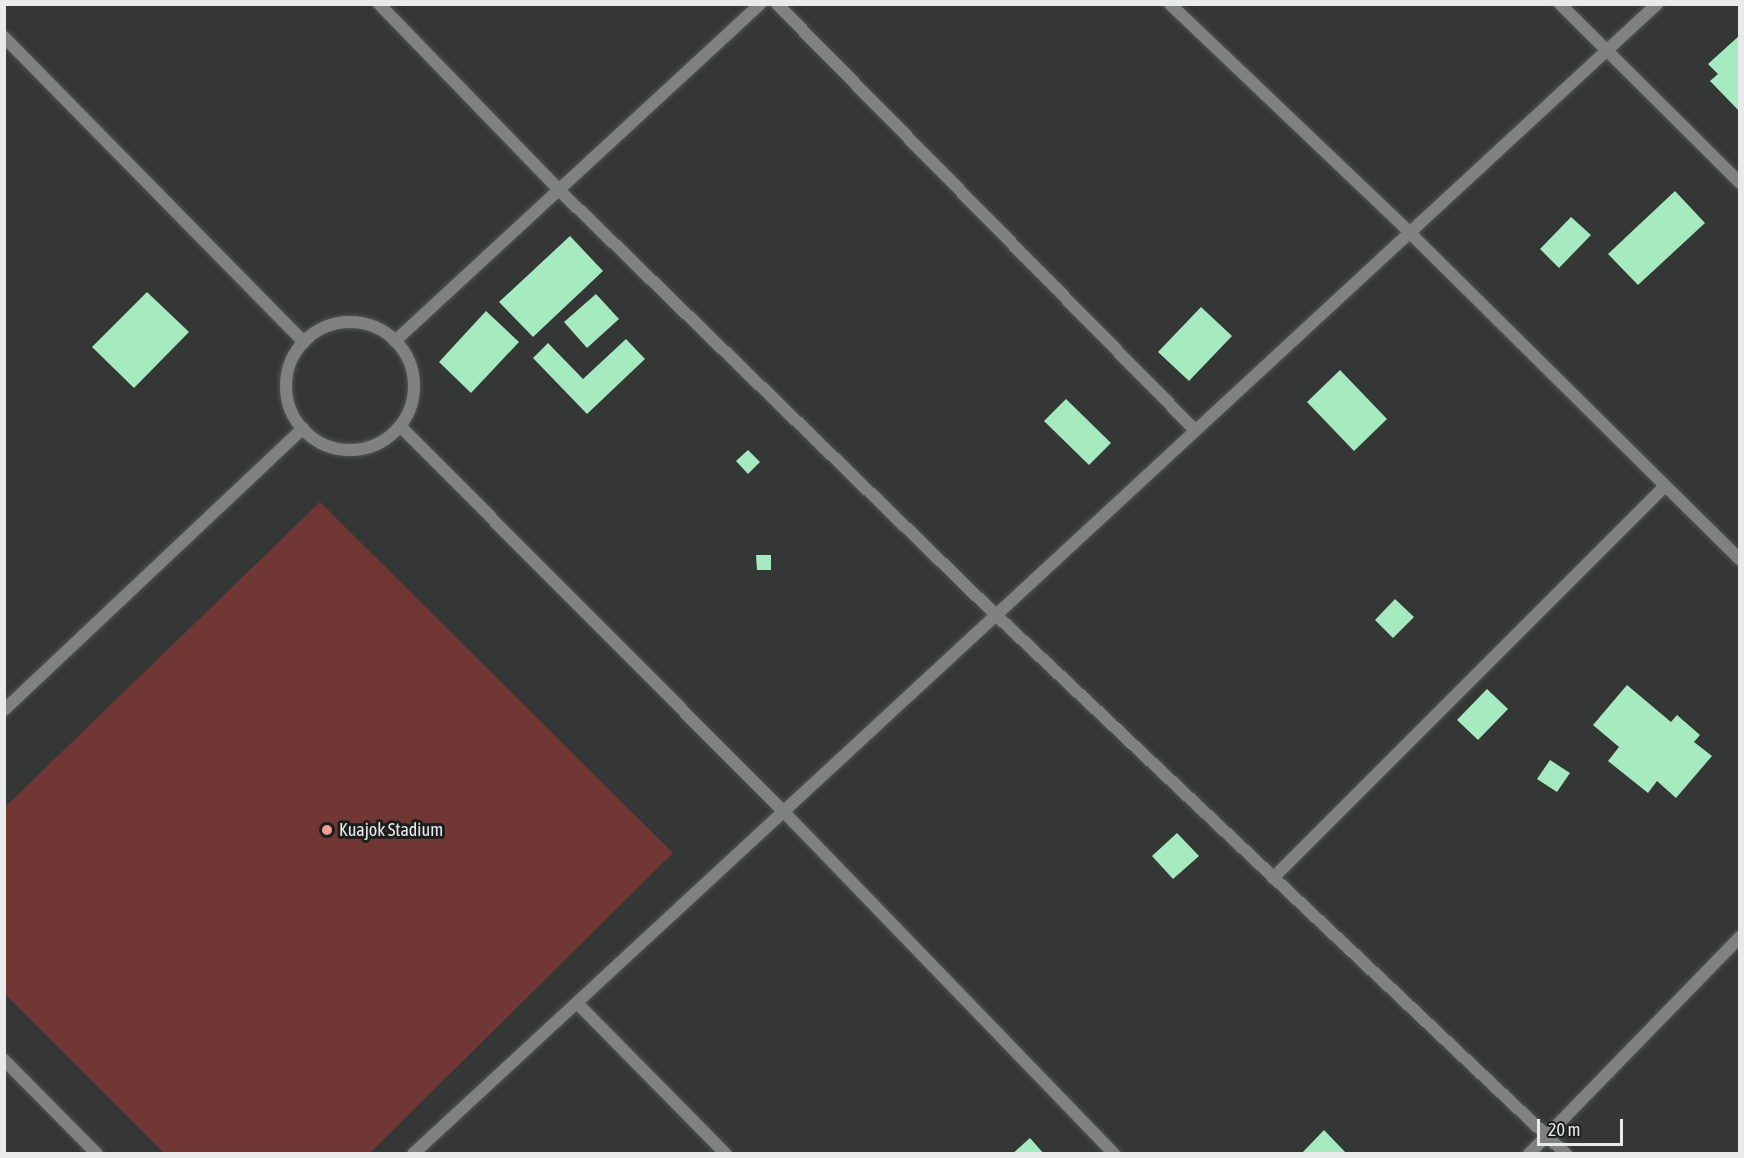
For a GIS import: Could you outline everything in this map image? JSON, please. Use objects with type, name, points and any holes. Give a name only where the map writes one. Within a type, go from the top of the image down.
[{"type":"street","points":[[379,4],[561,191],[995,614],[1566,1154]]},
{"type":"street","points":[[395,341],[561,191],[760,4]]},
{"type":"street","points":[[777,4],[1194,429]]},
{"type":"street","points":[[1170,4],[1407,231],[1740,559]]},
{"type":"street","points":[[1560,4],[1740,183]]},
{"type":"street","points":[[413,1154],[1407,231],[1607,52],[1657,4]]},
{"type":"street","points":[[4,37],[304,342]]},
{"type":"street","points":[[348,322],[370,325],[395,341],[412,369],[415,389],[411,409],[400,426],[385,440],[367,448],[346,450],[326,446],[303,428],[294,417],[286,386],[294,354],[304,342],[327,326],[348,322]]},
{"type":"street","points":[[400,426],[783,811],[1114,1154]]},
{"type":"street","points":[[4,710],[303,428]]},
{"type":"street","points":[[1273,878],[1665,486]]},
{"type":"street","points":[[1529,1154],[1740,938]]},
{"type":"street","points":[[577,1003],[726,1154]]},
{"type":"street","points":[[4,1060],[97,1154]]},
{"type":"shaded area","name":"Kuajok Stadium","points":[[320,502],[673,853],[370,1153],[164,1153],[5,994],[5,807]]},
{"type":"building","points":[[1740,35],[1740,112],[1710,81],[1718,74],[1708,64]]},
{"type":"building","points":[[1675,191],[1705,223],[1638,285],[1608,254]]},
{"type":"building","points":[[1571,217],[1591,235],[1559,268],[1540,249]]},
{"type":"building","points":[[570,236],[603,271],[533,337],[499,302]]},
{"type":"building","points":[[147,292],[189,332],[134,388],[92,347]]},
{"type":"building","points":[[596,294],[619,319],[587,348],[564,322]]},
{"type":"building","points":[[1201,307],[1232,336],[1189,381],[1158,352]]},
{"type":"building","points":[[486,311],[519,342],[471,393],[439,362]]},
{"type":"building","points":[[626,339],[645,359],[587,414],[533,358],[548,343],[583,379]]},
{"type":"building","points":[[1340,370],[1387,419],[1354,451],[1307,402]]},
{"type":"building","points":[[1066,399],[1111,443],[1089,465],[1044,421]]},
{"type":"building","points":[[748,450],[760,462],[748,474],[736,461]]},
{"type":"building","points":[[756,555],[771,555],[771,570],[757,570]]},
{"type":"building","points":[[1395,599],[1414,617],[1393,638],[1375,620]]},
{"type":"building","points":[[1627,685],[1671,722],[1677,715],[1700,735],[1694,742],[1712,756],[1676,798],[1657,781],[1648,793],[1608,761],[1619,747],[1593,725]]},
{"type":"building","points":[[1487,689],[1508,709],[1478,740],[1457,720]]},
{"type":"building","points":[[1550,760],[1570,773],[1557,792],[1537,779]]},
{"type":"building","points":[[1177,833],[1199,856],[1173,879],[1152,856]]},
{"type":"building","points":[[1324,1130],[1347,1154],[1301,1154]]},
{"type":"building","points":[[1030,1138],[1044,1154],[1012,1154]]},
{"type":"place","name":"Kuajok Stadium","points":[[327,830]]}]
